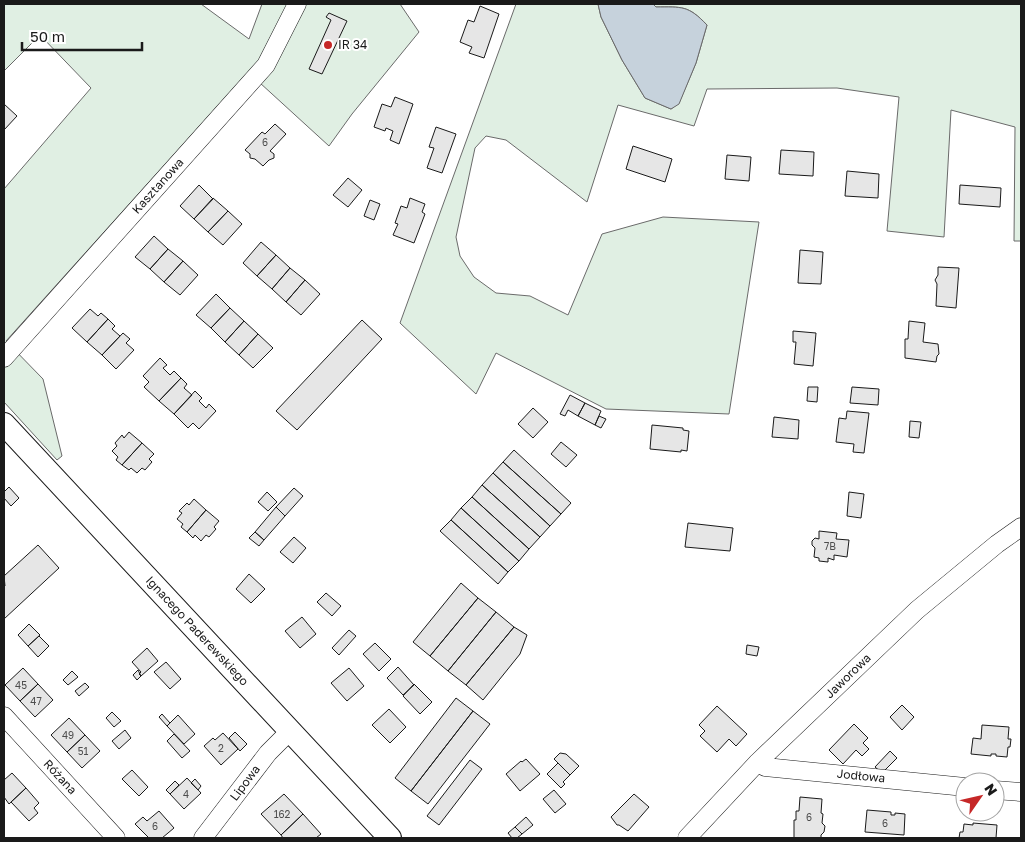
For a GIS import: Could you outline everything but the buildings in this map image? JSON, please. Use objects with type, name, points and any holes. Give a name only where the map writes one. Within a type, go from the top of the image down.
[{"type":"main road","name":"Ignacego Paderewskiego","points":[[4,424],[390,838]]},
{"type":"street","name":"Kasztanowa","points":[[4,358],[266,64],[297,4]]},
{"type":"street","name":"Jaworowa","points":[[688,838],[758,762],[917,610],[997,544],[1021,527]]},
{"type":"street","name":"Różana","points":[[4,716],[116,838]]},
{"type":"street","name":"Lipowa","points":[[203,838],[268,753],[290,731]]},
{"type":"street","name":"Jodłowa","points":[[758,762],[765,767],[955,786]]},
{"type":"street","points":[[1005,791],[1021,792]]},
{"type":"green space","points":[[4,4],[201,4],[249,39],[262,4],[400,4],[419,32],[352,114],[329,146],[248,72],[6,341],[43,379],[62,456],[57,460],[4,402],[4,189],[91,88],[40,35],[4,71]]},
{"type":"green space","points":[[516,4],[598,4],[601,17],[622,60],[645,98],[671,109],[679,103],[696,63],[707,25],[695,14],[684,8],[656,7],[653,4],[1021,4],[1021,241],[1014,241],[1015,127],[951,110],[944,237],[887,231],[899,97],[837,88],[707,89],[694,126],[618,105],[587,202],[506,140],[486,136],[475,148],[456,237],[460,256],[474,277],[496,293],[530,296],[568,315],[602,234],[663,217],[759,222],[729,414],[606,409],[496,353],[476,394],[400,323]]},
{"type":"shaded area","points":[[598,4],[653,4],[656,7],[679,7],[695,14],[707,25],[696,63],[679,104],[671,109],[645,98],[622,60],[601,17]]},
{"type":"place","name":"IR 34","points":[[328,45]]}]
